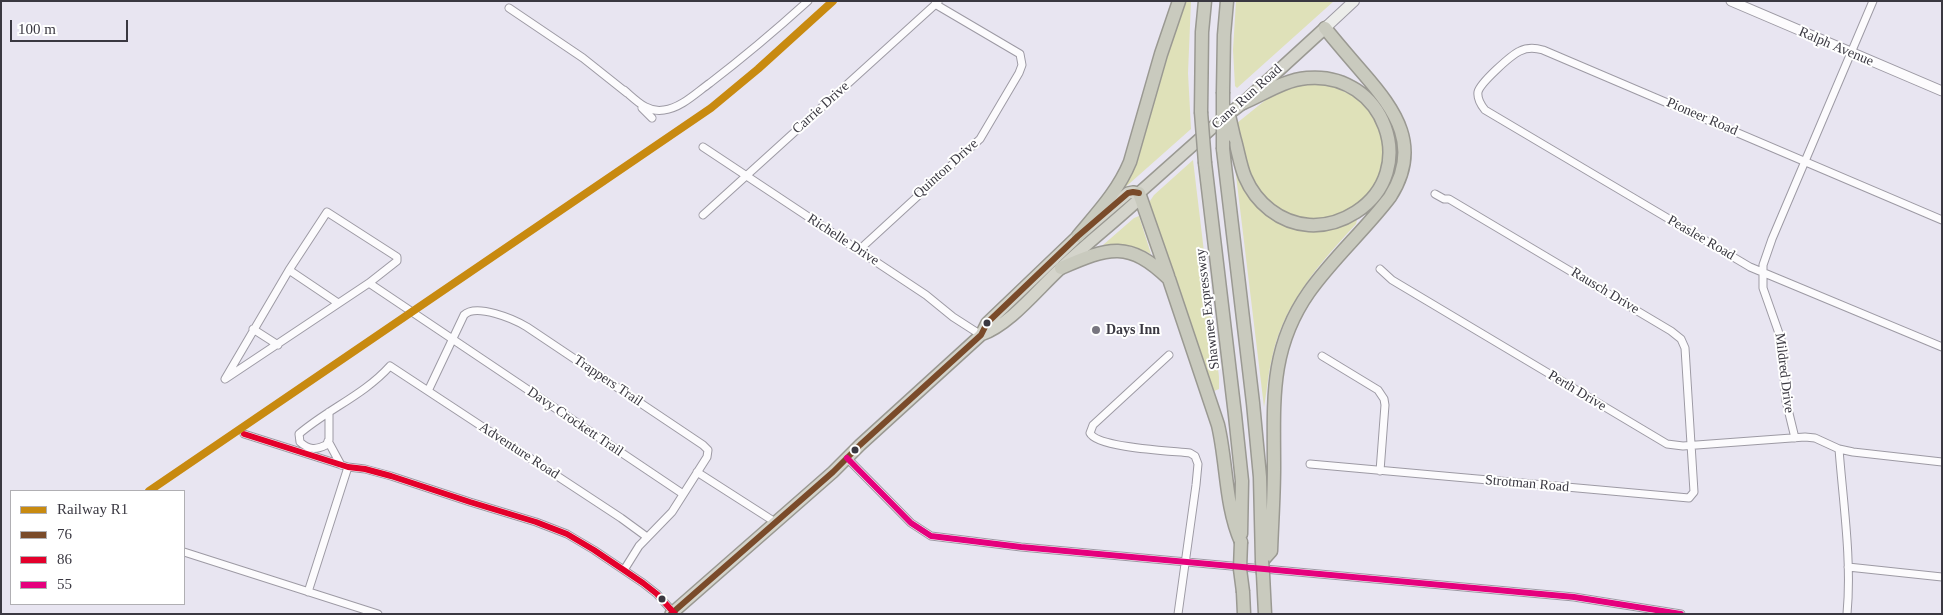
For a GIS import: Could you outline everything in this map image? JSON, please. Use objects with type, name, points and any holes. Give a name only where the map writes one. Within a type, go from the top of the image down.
[{"type":"highway","points":[[1078,236],[1116,191],[1124,176],[1130,162],[1161,54],[1179,1]]},
{"type":"highway","name":"Shawnee Expressway","points":[[1205,1],[1202,32],[1200,112],[1236,415],[1242,481],[1240,569],[1244,614]]},
{"type":"highway","points":[[1227,1],[1224,36],[1223,149],[1258,458],[1265,614]]},
{"type":"highway","points":[[1262,561],[1271,551],[1274,468],[1273,404],[1275,377],[1286,336],[1309,292],[1390,197],[1398,182],[1404,164],[1403,135],[1392,110],[1381,94],[1325,28]]},
{"type":"highway","name":"Cane Run Road","points":[[981,334],[992,331],[1007,318],[1137,201],[1140,193],[1221,120],[1244,103],[1325,28]]},
{"type":"highway","points":[[1223,92],[1245,176],[1256,197],[1274,212],[1285,219],[1303,225],[1323,225],[1356,212],[1377,192],[1387,171],[1390,152],[1384,124],[1371,102],[1350,86],[1329,79],[1306,78],[1282,85],[1244,103]]},
{"type":"highway","points":[[1140,193],[1218,425],[1233,524],[1241,542]]},
{"type":"highway","name":"Cane Run Road","points":[[673,613],[848,458],[981,334],[987,323],[1078,236],[1128,194],[1140,193]]},
{"type":"highway","points":[[1061,268],[1094,254],[1125,251],[1139,255],[1153,264],[1169,279]]},
{"type":"main road","name":"Cane Run Road","points":[[1325,28],[1354,1]]},
{"type":"street","points":[[509,8],[583,58],[646,107],[658,111],[671,109],[684,102],[745,56],[808,1]]},
{"type":"street","name":"Mildred Drive","points":[[1795,438],[1786,401],[1781,339],[1763,288],[1763,264],[1873,1]]},
{"type":"street","name":"Ralph Avenue","points":[[1735,2],[1942,92]]},
{"type":"street","name":"Carrie Drive","points":[[703,215],[937,3]]},
{"type":"street","name":"Quinton Drive","points":[[859,250],[904,207],[980,140],[1021,69],[1020,54],[937,3]]},
{"type":"street","name":"Pioneer Road","points":[[1478,98],[1478,92],[1482,85],[1517,53],[1528,48],[1538,48],[1942,220]]},
{"type":"street","points":[[624,90],[652,118]]},
{"type":"street","name":"Peaslee Road","points":[[1478,98],[1485,110],[1750,267],[1942,348]]},
{"type":"street","name":"Richelle Drive","points":[[703,147],[926,295],[954,317],[981,334]]},
{"type":"street","name":"Rausch Drive","points":[[1434,194],[1444,199],[1449,199],[1677,335],[1685,348],[1692,445]]},
{"type":"street","points":[[327,212],[398,259],[393,266],[369,283],[278,345],[225,378],[289,270],[327,212]]},
{"type":"street","name":"Perth Drive","points":[[1380,269],[1392,280],[1667,444],[1676,446],[1795,438]]},
{"type":"street","points":[[289,270],[338,303]]},
{"type":"street","name":"Davy Crockett Trail","points":[[369,283],[683,494]]},
{"type":"street","name":"Trappers Trail","points":[[453,340],[466,313],[470,311],[503,316],[527,327],[704,445],[708,452],[697,472]]},
{"type":"street","points":[[253,330],[278,345]]},
{"type":"street","points":[[428,391],[453,340]]},
{"type":"street","points":[[1169,355],[1092,424],[1090,433],[1096,440],[1124,447],[1190,453],[1196,456],[1198,464],[1178,614]]},
{"type":"street","points":[[1322,356],[1373,386],[1382,395],[1385,405],[1380,471]]},
{"type":"street","name":"Adventure Road","points":[[329,412],[377,381],[390,366],[647,537]]},
{"type":"street","points":[[329,412],[328,441],[326,446],[318,449],[304,446],[298,438],[299,434],[310,424],[329,412]]},
{"type":"street","points":[[244,434],[345,466],[391,476],[536,522],[576,539],[624,570],[657,594],[673,613]]},
{"type":"street","points":[[1795,438],[1816,438],[1839,449],[1942,462]]},
{"type":"street","points":[[328,441],[345,466]]},
{"type":"street","name":"Strotman Road","points":[[1310,464],[1688,498],[1695,489],[1692,445]]},
{"type":"street","points":[[1839,449],[1848,567],[1849,596],[1847,614]]},
{"type":"street","points":[[848,458],[910,523],[931,536],[1012,546],[1574,597],[1681,614]]},
{"type":"street","points":[[308,592],[345,466]]},
{"type":"street","points":[[624,570],[647,537],[672,512],[697,472],[775,522]]},
{"type":"street","points":[[185,552],[378,614]]},
{"type":"street","points":[[1848,567],[1942,577]]},
{"type":"green space","points":[[1183,1],[1191,1],[1188,73],[1191,129],[1121,191]]},
{"type":"green space","points":[[1236,1],[1334,1],[1237,88],[1235,86],[1233,50]]},
{"type":"green space","points":[[1304,83],[1327,84],[1354,96],[1369,109],[1380,127],[1384,147],[1380,173],[1371,191],[1347,212],[1320,220],[1293,217],[1265,201],[1250,179],[1237,123],[1273,94],[1274,96],[1284,90]]},
{"type":"green space","points":[[1193,160],[1219,377],[1219,389],[1214,391],[1150,206],[1150,201],[1154,195]]},
{"type":"green space","points":[[1235,167],[1273,218],[1357,220],[1356,224],[1305,285],[1285,320],[1277,338],[1269,370],[1264,407]]},
{"type":"green space","points":[[1139,216],[1151,254],[1128,246],[1116,244],[1103,245],[1134,218]]},
{"type":"rail line","name":"R1","points":[[150,490],[711,108],[758,69],[833,1]]},
{"type":"transit line","name":"76","points":[[671,614],[833,472],[981,335],[987,323],[1078,236],[1128,193],[1139,193]]},
{"type":"transit line","name":"86","points":[[244,434],[348,467],[365,469],[391,476],[536,522],[567,534],[643,583],[657,594],[675,614]]},
{"type":"transit line","name":"55","points":[[847,458],[911,523],[931,536],[1021,547],[1574,597],[1681,614]]},
{"type":"place","name":"Days Inn","points":[[1096,330]]}]
